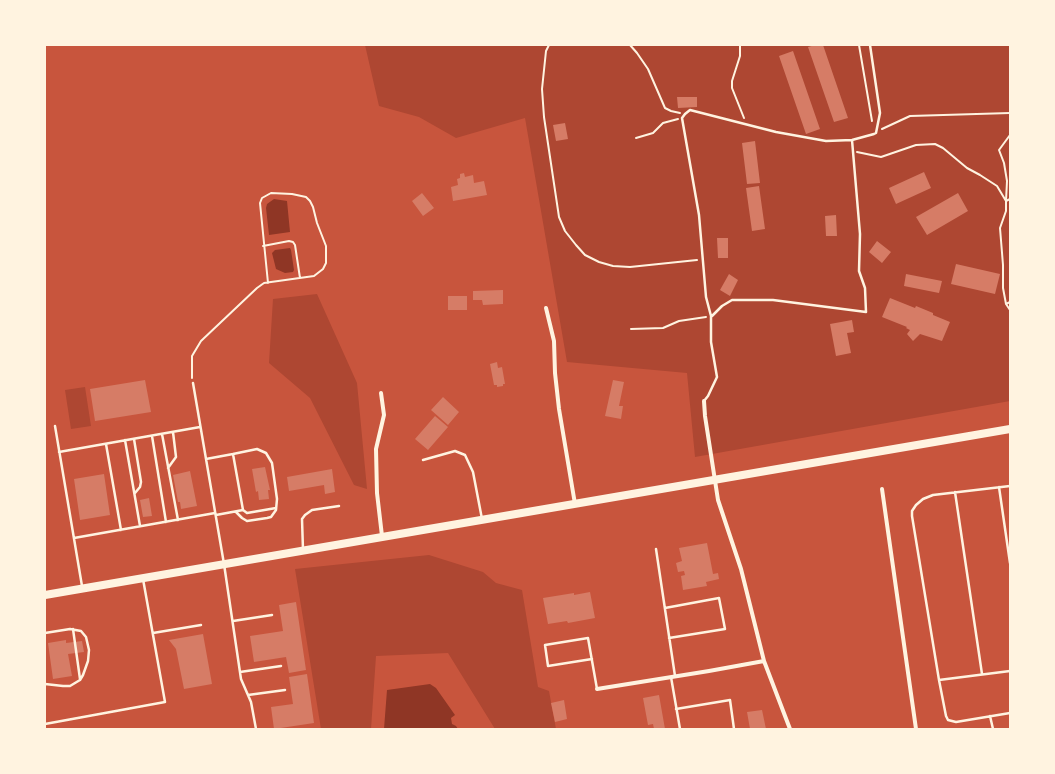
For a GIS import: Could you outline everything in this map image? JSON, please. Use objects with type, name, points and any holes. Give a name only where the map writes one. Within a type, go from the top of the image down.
[{"type":"main road","points":[[45,595],[1010,429]]},
{"type":"street","points":[[546,308],[554,340],[558,409],[575,504]]},
{"type":"street","points":[[381,394],[384,415],[378,437],[376,461],[382,536]]},
{"type":"street","points":[[704,401],[704,416],[714,481],[722,514],[740,569],[764,661],[790,729]]},
{"type":"street","points":[[882,488],[916,729]]},
{"type":"street","points":[[597,689],[764,661]]},
{"type":"lane","points":[[704,401],[717,377],[711,342],[711,316],[706,297],[699,215],[682,118],[690,110],[800,138],[826,141],[852,140],[875,133],[880,113],[870,45]]},
{"type":"lane","points":[[711,316],[722,306],[732,300],[773,300],[848,311],[866,312],[865,288],[859,271],[860,234],[852,140]]},
{"type":"lane","points":[[193,383],[224,564],[241,679],[253,709],[256,729]]},
{"type":"lane","points":[[55,426],[82,589]]},
{"type":"lane","points":[[59,452],[200,427]]},
{"type":"lane","points":[[168,468],[176,457],[172,432]]},
{"type":"lane","points":[[162,434],[178,520]]},
{"type":"lane","points":[[152,436],[166,522]]},
{"type":"lane","points":[[134,439],[141,482],[140,487],[135,493]]},
{"type":"lane","points":[[126,440],[140,527]]},
{"type":"lane","points":[[106,444],[121,530]]},
{"type":"lane","points":[[206,459],[257,449],[266,453],[272,463],[277,494],[274,514],[267,518],[250,521],[244,520],[236,512]]},
{"type":"lane","points":[[423,460],[455,451],[465,454],[473,472],[482,520]]},
{"type":"lane","points":[[233,454],[243,510]]},
{"type":"lane","points":[[1010,486],[933,495],[923,499],[912,511],[946,716],[948,720],[956,722],[1010,713]]},
{"type":"lane","points":[[998,487],[1010,563]]},
{"type":"lane","points":[[955,492],[982,674]]},
{"type":"lane","points":[[303,550],[302,519],[305,515],[312,510],[339,506]]},
{"type":"lane","points":[[74,538],[215,514],[243,510],[247,513],[276,508]]},
{"type":"lane","points":[[656,549],[670,638],[676,709],[680,729]]},
{"type":"lane","points":[[45,724],[165,702],[143,578]]},
{"type":"lane","points":[[665,608],[720,598],[725,629],[670,638]]},
{"type":"lane","points":[[233,621],[272,615]]},
{"type":"lane","points":[[153,633],[201,625]]},
{"type":"lane","points":[[73,629],[80,680]]},
{"type":"lane","points":[[45,633],[73,629],[81,631],[86,637],[89,650],[88,661],[80,680],[70,686],[45,684]]},
{"type":"lane","points":[[592,658],[548,666],[545,645],[588,638],[592,658],[597,689]]},
{"type":"lane","points":[[240,672],[281,666]]},
{"type":"lane","points":[[939,680],[1010,671]]},
{"type":"lane","points":[[248,695],[285,690]]},
{"type":"lane","points":[[676,709],[730,700],[734,729]]},
{"type":"lane","points":[[990,716],[993,729]]},
{"type":"path","points":[[549,45],[546,52],[542,89],[544,116],[559,217],[565,231],[585,255],[599,262],[613,266],[630,267],[703,259]]},
{"type":"path","points":[[630,45],[648,69],[665,108],[670,111],[685,114]]},
{"type":"path","points":[[740,45],[740,56],[732,81],[732,88],[746,124]]},
{"type":"path","points":[[859,45],[875,133],[888,125],[910,116],[1010,113]]},
{"type":"path","points":[[636,138],[653,133],[663,123],[682,118]]},
{"type":"path","points":[[1010,135],[999,150],[1004,163],[1007,181],[1006,211],[1000,228],[1003,288],[1006,304],[1010,310]]},
{"type":"path","points":[[852,151],[881,156],[916,145],[935,144],[943,148],[967,168],[997,186],[1006,201]]},
{"type":"path","points":[[193,383],[191,372],[192,356],[201,341],[257,288],[268,283],[314,276],[323,269],[326,262],[326,246],[310,201],[306,197],[271,192],[262,198],[259,208],[268,283]]},
{"type":"path","points":[[1006,201],[1010,199]]},
{"type":"path","points":[[264,246],[289,241],[293,242],[295,245],[300,278]]},
{"type":"path","points":[[1006,304],[1010,302]]},
{"type":"path","points":[[631,329],[662,328],[679,321],[711,316]]},
{"type":"shaded area","points":[[365,45],[1010,45],[1010,401],[695,457],[687,373],[567,362],[525,118],[456,138],[419,117],[379,106]]},
{"type":"shaded area","points":[[274,199],[287,201],[290,232],[269,235],[266,208],[267,204]]},
{"type":"shaded area","points":[[290,248],[294,270],[293,272],[285,273],[276,269],[272,253],[275,250]]},
{"type":"shaded area","points":[[317,294],[357,383],[367,489],[354,485],[310,398],[269,363],[273,299]]},
{"type":"shaded area","points":[[85,387],[91,426],[71,429],[65,390]]},
{"type":"shaded area","points":[[429,555],[483,572],[496,583],[522,590],[538,687],[549,691],[556,729],[495,729],[448,653],[376,656],[371,729],[321,729],[295,569]]},
{"type":"shaded area","points":[[430,684],[436,688],[455,715],[451,718],[452,724],[458,729],[384,729],[387,690]]},
{"type":"building","points":[[823,45],[848,118],[834,122],[808,47]]},
{"type":"building","points":[[793,51],[820,129],[806,134],[779,56]]},
{"type":"building","points":[[677,97],[697,97],[697,107],[678,108]]},
{"type":"building","points":[[565,123],[568,139],[556,141],[553,125]]},
{"type":"building","points":[[755,141],[760,183],[747,184],[742,143]]},
{"type":"building","points":[[924,172],[931,188],[896,204],[889,188]]},
{"type":"building","points":[[464,173],[465,177],[473,175],[474,183],[484,181],[487,195],[453,201],[451,187],[458,185],[457,179],[460,178],[460,174]]},
{"type":"building","points":[[759,186],[765,229],[752,231],[746,188]]},
{"type":"building","points":[[422,193],[434,208],[423,216],[412,201]]},
{"type":"building","points":[[958,193],[968,211],[927,235],[916,217]]},
{"type":"building","points":[[836,215],[837,236],[826,236],[825,216]]},
{"type":"building","points":[[717,238],[728,238],[728,258],[718,258]]},
{"type":"building","points":[[877,241],[891,252],[882,263],[869,252]]},
{"type":"building","points":[[956,264],[1000,274],[995,294],[951,284]]},
{"type":"building","points":[[729,274],[738,280],[730,296],[720,290]]},
{"type":"building","points":[[906,274],[942,281],[939,293],[904,286]]},
{"type":"building","points":[[503,290],[503,304],[483,305],[482,300],[473,300],[473,291]]},
{"type":"building","points":[[448,296],[467,296],[467,310],[448,310]]},
{"type":"building","points":[[890,298],[915,308],[916,306],[950,322],[942,341],[920,334],[913,341],[907,334],[910,330],[906,328],[907,327],[882,317]]},
{"type":"building","points":[[852,320],[854,332],[847,333],[851,353],[836,356],[830,324]]},
{"type":"building","points":[[497,362],[498,368],[502,367],[505,384],[497,387],[497,385],[494,385],[490,364]]},
{"type":"building","points":[[145,380],[151,412],[95,421],[90,389]]},
{"type":"building","points":[[613,380],[624,382],[619,406],[623,406],[621,419],[605,416]]},
{"type":"building","points":[[443,397],[459,412],[448,425],[431,410]]},
{"type":"building","points":[[435,416],[448,427],[428,450],[415,439]]},
{"type":"building","points":[[265,467],[270,490],[268,490],[269,499],[259,500],[252,469]]},
{"type":"building","points":[[332,469],[335,492],[325,494],[324,485],[289,491],[287,477]]},
{"type":"building","points":[[190,471],[197,506],[181,509],[180,502],[178,502],[173,475]]},
{"type":"building","points":[[104,474],[110,515],[80,520],[74,479]]},
{"type":"building","points":[[149,498],[152,516],[143,517],[140,500]]},
{"type":"building","points":[[707,543],[713,574],[718,573],[719,579],[706,582],[707,586],[683,590],[681,576],[685,575],[684,571],[678,572],[676,563],[682,561],[679,548]]},
{"type":"building","points":[[590,592],[595,618],[568,623],[567,621],[548,624],[543,598]]},
{"type":"building","points":[[296,602],[306,670],[289,673],[286,657],[254,662],[250,636],[283,631],[279,605]]},
{"type":"building","points":[[203,634],[212,684],[184,689],[176,649],[169,640]]},
{"type":"building","points":[[66,640],[66,643],[82,641],[84,652],[68,654],[72,676],[53,679],[48,643]]},
{"type":"building","points":[[307,674],[314,723],[274,729],[271,707],[293,704],[289,677]]},
{"type":"building","points":[[659,695],[665,729],[654,729],[653,724],[648,725],[643,698]]},
{"type":"building","points":[[564,700],[567,719],[555,722],[551,703]]},
{"type":"building","points":[[762,710],[766,729],[750,729],[747,712]]}]
